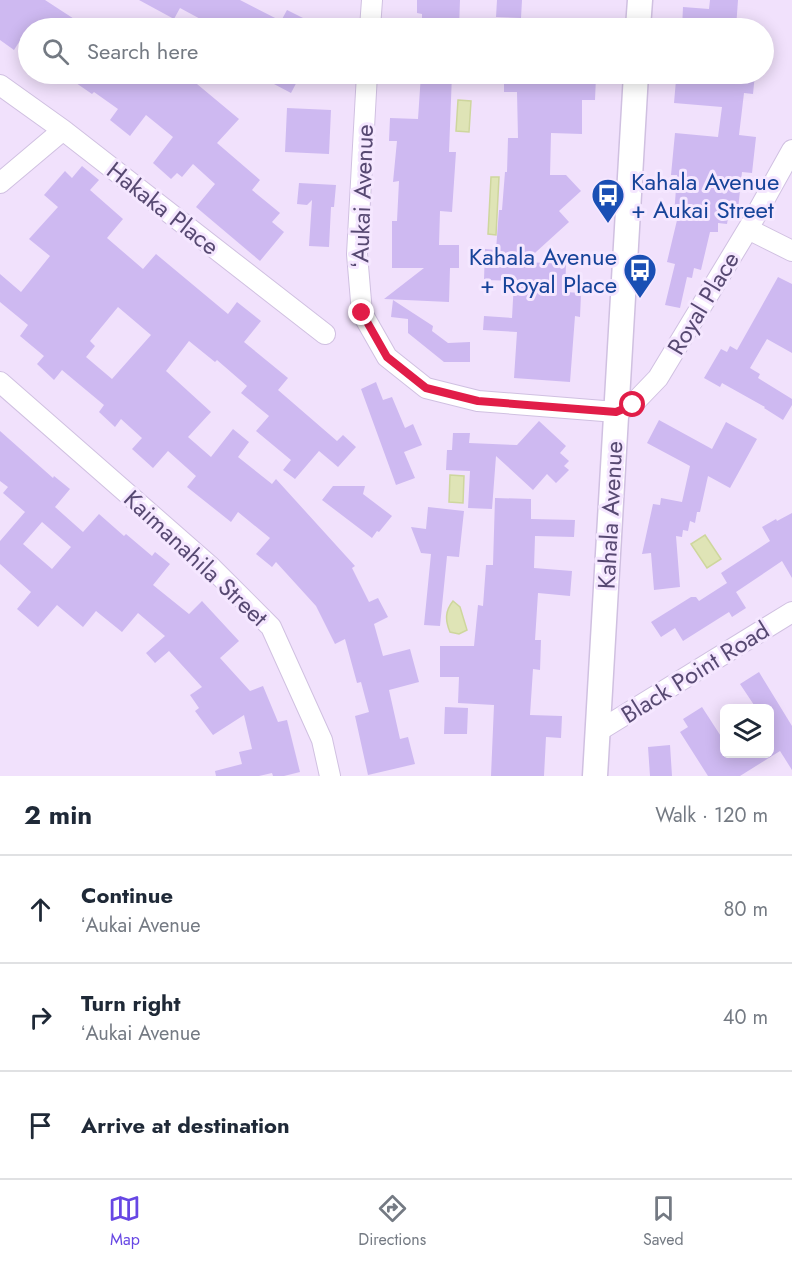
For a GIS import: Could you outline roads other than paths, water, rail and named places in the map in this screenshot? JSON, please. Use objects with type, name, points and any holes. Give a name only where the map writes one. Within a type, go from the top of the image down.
[{"type":"street","points":[[639,18],[640,0]]},
{"type":"street","points":[[370,1],[370,18]]},
{"type":"street","name":"ʻAukai Avenue","points":[[367,84],[357,254],[362,313],[387,357],[426,388],[478,401],[616,412]]},
{"type":"street","name":"Kahala Avenue","points":[[595,776],[635,84]]},
{"type":"street","name":"Hakaka Place","points":[[0,85],[63,130],[325,334]]},
{"type":"street","points":[[0,183],[63,130]]},
{"type":"street","name":"Royal Place","points":[[616,412],[633,405],[658,378],[748,230],[792,152]]},
{"type":"street","points":[[748,230],[792,251]]},
{"type":"street","name":"Kaimanahila Street","points":[[0,382],[210,566],[271,627],[322,740],[330,776]]},
{"type":"street","name":"Black Point Road","points":[[597,732],[792,612]]},
{"type":"place","name":"Kahala Avenue + Aukai Street","points":[[608,224]]},
{"type":"place","name":"Kahala Avenue + Royal Place","points":[[640,299]]}]
